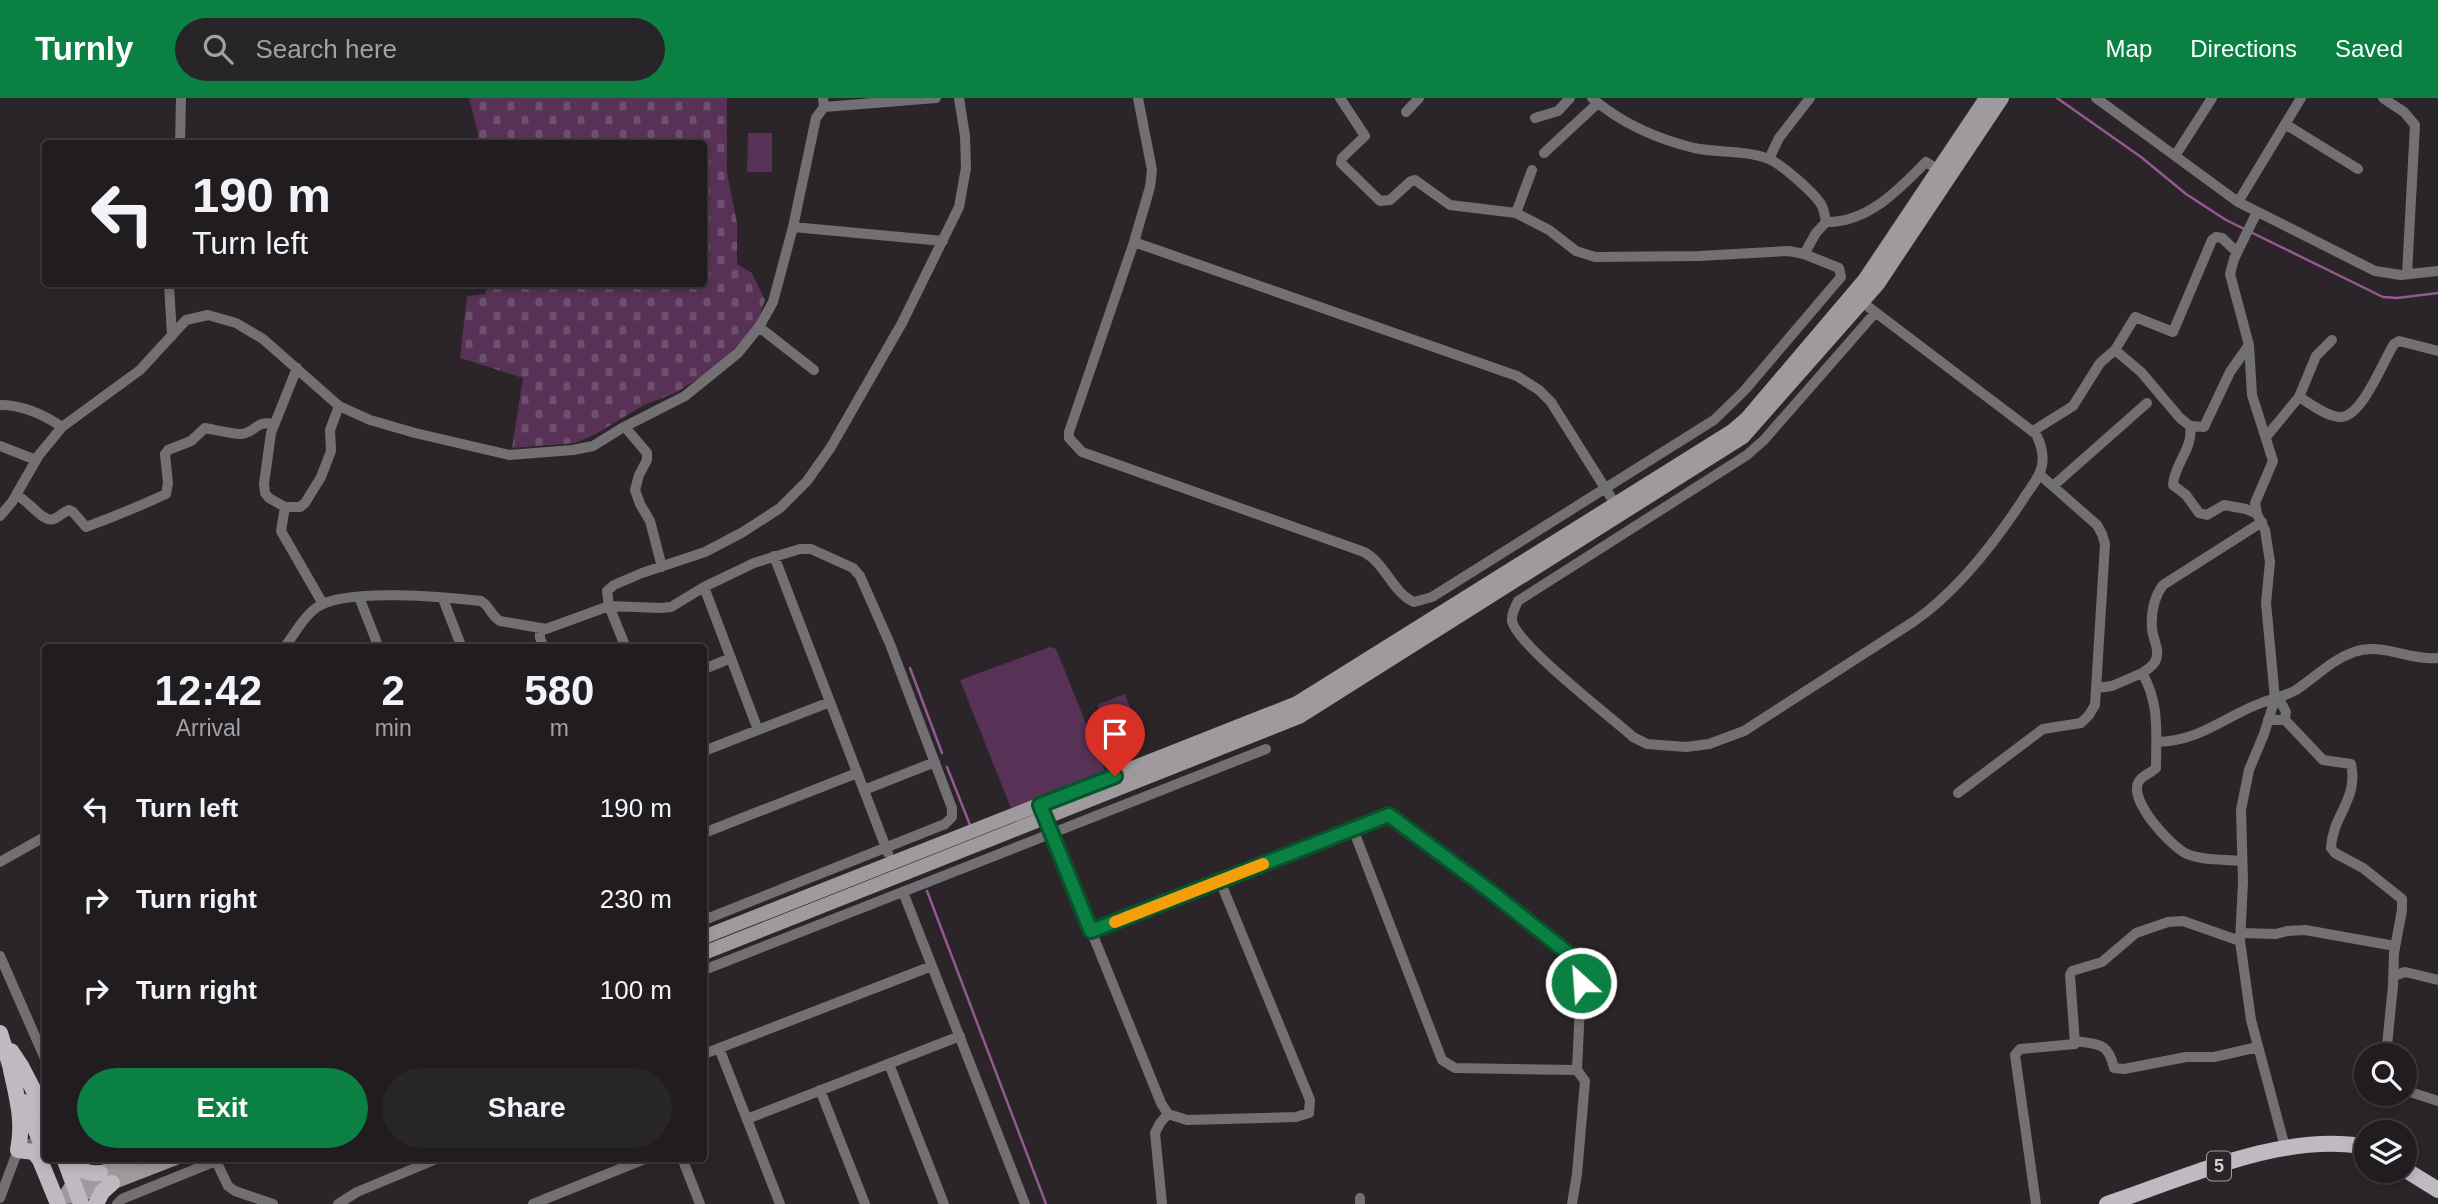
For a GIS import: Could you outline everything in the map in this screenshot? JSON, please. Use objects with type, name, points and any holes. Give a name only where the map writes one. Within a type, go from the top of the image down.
[{"type":"main road","points":[[2,1037],[42,1138]]},
{"type":"main road","points":[[16,1068],[38,1083],[42,1089]]},
{"type":"main road","points":[[16,1068],[42,1108]]},
{"type":"main road","points":[[16,1068],[21,1136],[18,1150],[34,1152],[70,1198]]},
{"type":"main road","name":"5","points":[[2107,1204],[2234,1161],[2285,1147],[2307,1143],[2354,1146]]},
{"type":"main road","name":"5","points":[[2334,1144],[2354,1150]]},
{"type":"main road","points":[[49,1162],[70,1198]]},
{"type":"main road","points":[[65,1162],[70,1198]]},
{"type":"main road","points":[[75,1162],[80,1170],[106,1178],[96,1204]]},
{"type":"main road","points":[[2417,1167],[2438,1179]]},
{"type":"main road","points":[[2417,1177],[2438,1190]]},
{"type":"street","points":[[180,140],[181,98]]},
{"type":"street","points":[[0,516],[16,495],[36,460],[62,427],[140,370],[186,320],[208,315],[236,323],[263,339],[339,406],[370,420],[509,454],[593,446],[685,396],[712,377],[738,354],[759,327],[773,302],[793,227],[816,118],[824,102],[936,98]]},
{"type":"street","points":[[624,644],[609,606],[607,591],[614,584],[705,552],[743,533],[780,508],[807,481],[831,447],[902,323],[959,207],[965,181],[965,136],[959,98]]},
{"type":"street","points":[[1138,98],[1152,170],[1150,187],[1069,438],[1082,452],[1364,552],[1381,565],[1399,591],[1415,602],[1432,597],[1727,410],[1841,277],[1839,268],[1789,251],[1699,256],[1595,257],[1576,251],[1549,230],[1516,214],[1450,205],[1415,180],[1390,200],[1380,201],[1341,163],[1342,158],[1366,136],[1340,98]]},
{"type":"street","points":[[1406,112],[1419,98]]},
{"type":"street","points":[[1535,118],[1558,111],[1570,98]]},
{"type":"street","points":[[1769,159],[1779,138],[1810,98]]},
{"type":"street","points":[[707,936],[894,870],[1299,717],[1619,509],[1743,437],[1857,298],[1865,279],[1986,98]]},
{"type":"street","points":[[1857,298],[1878,284],[2002,98]]},
{"type":"street","points":[[2096,98],[2256,215],[2384,274],[2438,271]]},
{"type":"street","points":[[2175,156],[2212,98]]},
{"type":"street","points":[[2238,202],[2301,98]]},
{"type":"street","points":[[2383,98],[2404,112],[2415,125],[2407,274]]},
{"type":"street","points":[[1544,153],[1595,100],[1629,124],[1694,148],[1769,159],[1813,194],[1822,206],[1826,222]]},
{"type":"street","points":[[2285,124],[2358,169]]},
{"type":"street","points":[[1804,254],[1826,222],[1853,219],[1866,213],[1891,195],[1926,162],[1939,170]]},
{"type":"street","points":[[1516,214],[1532,170]]},
{"type":"street","points":[[2256,215],[2238,249],[2230,274],[2249,345],[2252,395],[2273,461],[2256,498],[2270,562],[2266,603],[2276,698],[2246,782],[2241,810],[2241,937],[2251,1020],[2285,1147]]},
{"type":"street","points":[[793,227],[943,241]]},
{"type":"street","points":[[2033,431],[2073,406],[2100,363],[2115,350],[2135,317],[2173,332],[2212,240],[2216,237],[2222,239],[2238,249]]},
{"type":"street","points":[[1134,242],[1517,376],[1539,390],[1551,402],[1619,509]]},
{"type":"street","points":[[169,287],[172,336]]},
{"type":"street","points":[[1857,298],[2033,431],[2040,443],[2042,454],[2039,474],[1974,566],[1936,606],[1744,731],[1709,744],[1686,747],[1647,744],[1633,737],[1531,649],[1516,631],[1512,621],[1518,601],[1747,455],[1764,440],[1875,313]]},
{"type":"street","points":[[759,327],[814,370]]},
{"type":"street","points":[[2266,437],[2298,397],[2316,356],[2332,340]]},
{"type":"street","points":[[2298,397],[2340,418],[2351,416],[2360,406],[2394,344],[2399,341],[2438,351]]},
{"type":"street","points":[[2115,350],[2141,372],[2180,418],[2190,426],[2204,427],[2231,372],[2249,345]]},
{"type":"street","points":[[297,368],[274,424],[264,484],[269,498],[285,507],[300,507],[305,503],[321,477],[331,451],[330,430],[339,406]]},
{"type":"street","points":[[2053,486],[2147,403]]},
{"type":"street","points":[[0,405],[13,405],[44,415],[62,427]]},
{"type":"street","points":[[16,495],[33,506],[43,519],[56,518],[69,510],[78,516],[86,527],[101,523],[118,513],[166,494],[168,484],[165,454],[168,450],[191,441],[205,428],[239,434],[262,423],[274,424]]},
{"type":"street","points":[[2190,426],[2189,444],[2173,485],[2186,495],[2199,513],[2207,515],[2224,505],[2246,509],[2259,518]]},
{"type":"street","points":[[625,427],[647,453],[647,460],[635,489],[650,521],[662,566]]},
{"type":"street","points":[[0,446],[36,460]]},
{"type":"street","points":[[1958,793],[2043,729],[2081,723],[2090,715],[2095,705],[2105,544],[2097,525],[2039,474]]},
{"type":"street","points":[[285,507],[281,531],[323,604]]},
{"type":"street","points":[[2096,688],[2112,686],[2142,673],[2154,664],[2158,653],[2152,631],[2152,615],[2158,591],[2259,518]]},
{"type":"street","points":[[287,644],[316,607],[331,600],[359,597],[481,601],[487,604],[494,617],[500,621],[546,629],[609,606],[671,607],[704,587],[754,563],[800,549],[811,549],[853,568],[860,576],[890,644],[952,808],[952,817],[945,824],[707,919]]},
{"type":"street","points":[[774,556],[894,870]]},
{"type":"street","points":[[704,587],[758,730]]},
{"type":"street","points":[[359,597],[377,644]]},
{"type":"street","points":[[443,599],[460,644]]},
{"type":"street","points":[[540,628],[542,644]]},
{"type":"street","points":[[293,637],[296,644]]},
{"type":"street","points":[[2157,742],[2199,735],[2227,718],[2297,689],[2327,666],[2356,651],[2383,649],[2414,658],[2438,658]]},
{"type":"street","points":[[707,668],[731,659]]},
{"type":"street","points":[[2142,673],[2154,701],[2156,768],[2140,780],[2137,797],[2166,838],[2185,853],[2242,861]]},
{"type":"street","points":[[2276,698],[2286,712],[2285,720]]},
{"type":"street","points":[[707,750],[830,702]]},
{"type":"street","points":[[2268,720],[2285,720],[2323,760],[2351,764],[2353,787],[2338,822],[2331,848],[2334,853],[2363,868],[2402,899],[2395,946],[2387,1043]]},
{"type":"street","points":[[707,969],[1266,749]]},
{"type":"street","points":[[864,790],[935,762]]},
{"type":"street","points":[[707,832],[857,773]]},
{"type":"street","points":[[1043,812],[1161,1104],[1168,1114],[1187,1120],[1296,1117],[1309,1113],[1310,1100],[1220,881]]},
{"type":"street","points":[[1091,931],[1389,815],[1490,891],[1575,961],[1581,983],[1577,1070],[1585,1082],[1572,1204]]},
{"type":"street","points":[[1353,829],[1443,1060],[1455,1068],[1577,1070]]},
{"type":"street","points":[[0,862],[42,842]]},
{"type":"street","points":[[707,952],[894,870]]},
{"type":"street","points":[[903,892],[1026,1204]]},
{"type":"street","points":[[2076,1041],[2070,975],[2072,971],[2102,962],[2136,933],[2168,922],[2183,921],[2241,937],[2305,930],[2395,946]]},
{"type":"street","points":[[0,956],[42,1052]]},
{"type":"street","points":[[707,1053],[932,965]]},
{"type":"street","points":[[2394,976],[2404,972],[2438,980]]},
{"type":"street","points":[[747,1119],[960,1036]]},
{"type":"street","points":[[2036,1204],[2015,1055],[2020,1049],[2075,1044],[2076,1041],[2103,1045],[2109,1050],[2114,1068],[2124,1069],[2186,1057],[2214,1057],[2258,1047]]},
{"type":"street","points":[[719,1048],[780,1204]]},
{"type":"street","points":[[889,1064],[944,1204]]},
{"type":"street","points":[[820,1090],[864,1204]]},
{"type":"street","points":[[2417,1094],[2438,1101]]},
{"type":"street","points":[[1162,1204],[1155,1133],[1168,1114]]},
{"type":"street","points":[[0,1198],[18,1150],[42,1138]]},
{"type":"street","points":[[70,1198],[131,1162]]},
{"type":"street","points":[[106,1178],[162,1162]]},
{"type":"street","points":[[117,1204],[122,1199],[210,1162]]},
{"type":"street","points":[[213,1162],[235,1191],[273,1204]]},
{"type":"street","points":[[338,1204],[357,1192],[429,1162]]},
{"type":"street","points":[[533,1204],[637,1162]]},
{"type":"street","points":[[684,1162],[700,1204]]},
{"type":"green space","points":[[469,98],[727,98],[727,173],[737,223],[737,264],[752,273],[765,300],[755,327],[714,369],[675,393],[644,405],[594,435],[575,443],[512,448],[523,378],[460,358],[467,296],[485,294],[488,287],[707,287],[707,140],[478,140]]},
{"type":"green space","points":[[748,133],[772,133],[772,172],[747,172]]},
{"type":"green space","points":[[1050,647],[1056,649],[1106,773],[1011,808],[960,680]]},
{"type":"green space","points":[[1125,694],[1141,736],[1113,747],[1097,705]]},
{"type":"waterway","points":[[2057,98],[2141,157],[2186,194],[2226,220],[2383,297],[2438,293]]},
{"type":"waterway","points":[[910,668],[942,753]]},
{"type":"waterway","points":[[947,767],[970,825]]},
{"type":"waterway","points":[[927,891],[1046,1204]]},
{"type":"slow traffic","points":[[1115,922],[1263,864]]},
{"type":"route","points":[[1115,776],[1040,805],[1091,931],[1389,815],[1569,954],[1575,961],[1581,983]]}]
